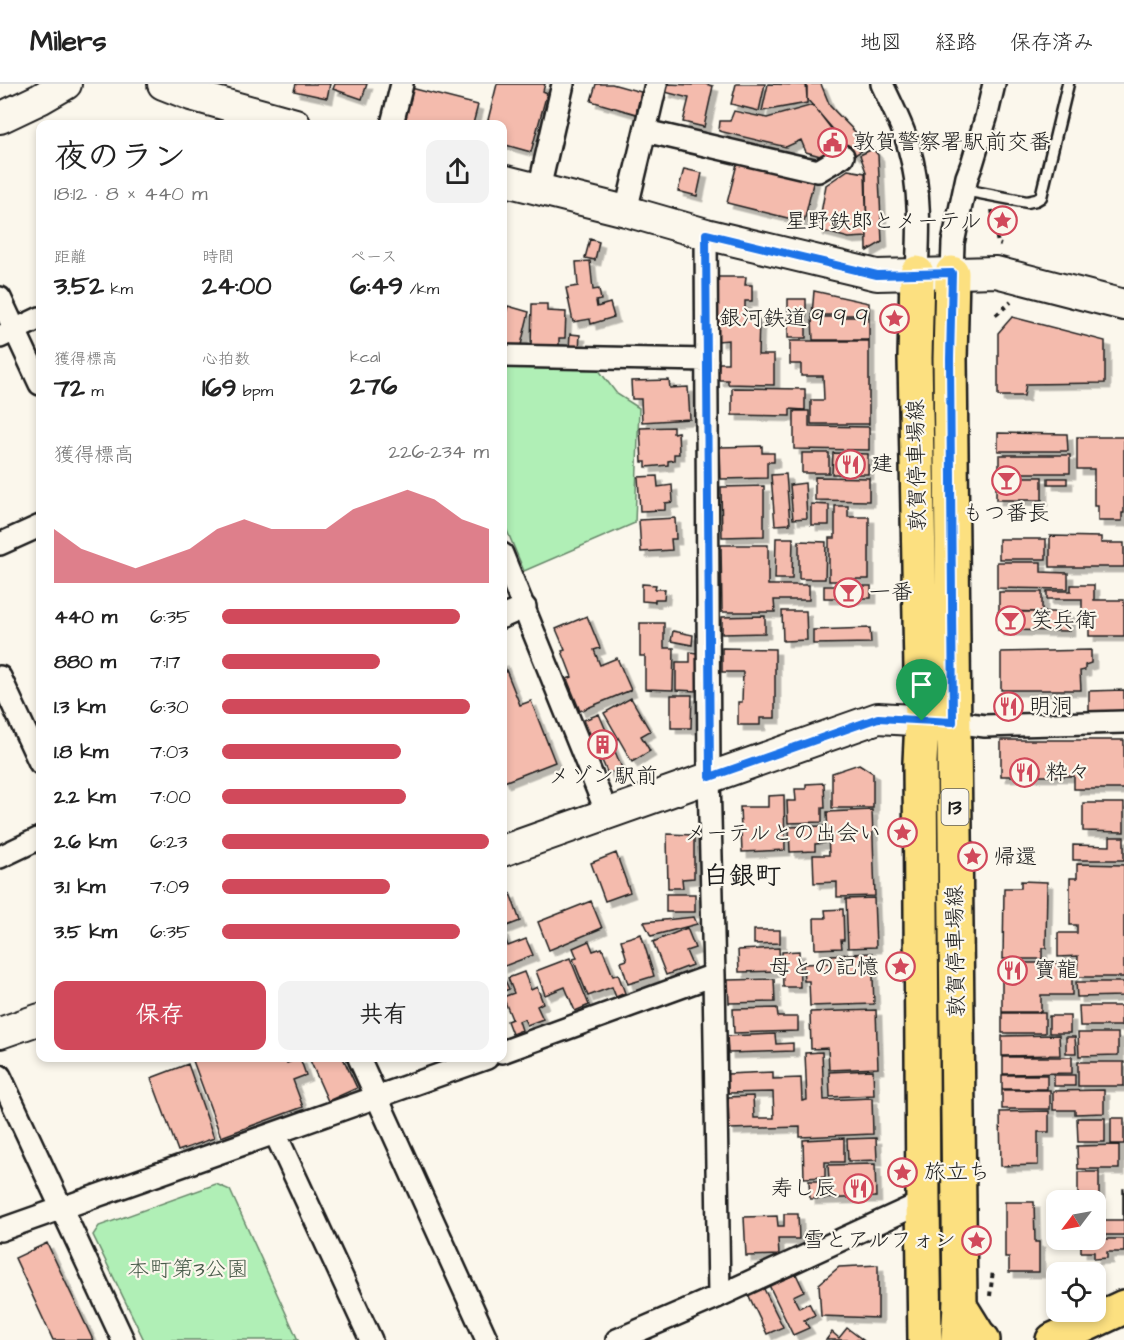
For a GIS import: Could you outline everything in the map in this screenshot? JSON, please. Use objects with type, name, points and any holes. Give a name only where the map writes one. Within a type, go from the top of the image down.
[{"type":"main road","name":"敦賀停車場線","points":[[917,273],[915,358],[937,721],[960,1306],[958,1340]]},
{"type":"main road","name":"敦賀停車場線","points":[[925,1340],[920,774],[937,721],[952,273]]},
{"type":"main road","points":[[960,1306],[983,1340]]},
{"type":"main road","points":[[1053,1340],[1124,1307]]},
{"type":"street","points":[[0,118],[66,84]]},
{"type":"street","points":[[163,84],[191,95],[281,120]]},
{"type":"street","points":[[393,120],[402,84]]},
{"type":"street","points":[[539,189],[563,84]]},
{"type":"street","points":[[626,211],[656,84]]},
{"type":"street","points":[[882,84],[909,147],[914,170],[919,217],[917,273]]},
{"type":"street","points":[[952,273],[953,243],[964,190],[994,84]]},
{"type":"street","points":[[645,131],[818,171],[843,156]]},
{"type":"street","points":[[507,181],[706,234],[877,275],[996,272],[1124,304]]},
{"type":"street","points":[[706,234],[710,777],[719,1296]]},
{"type":"street","points":[[0,298],[7,333],[36,378]]},
{"type":"street","points":[[7,333],[36,320]]},
{"type":"street","points":[[507,356],[707,360]]},
{"type":"street","points":[[0,544],[36,528]]},
{"type":"street","points":[[507,566],[607,813]]},
{"type":"street","points":[[507,615],[525,607]]},
{"type":"street","points":[[0,677],[36,754]]},
{"type":"street","points":[[507,849],[878,718],[985,726],[1124,722]]},
{"type":"street","points":[[0,857],[36,840]]},
{"type":"street","points":[[507,1050],[714,975]]},
{"type":"street","points":[[0,1033],[36,1020]]},
{"type":"street","points":[[361,1062],[487,1340]]},
{"type":"street","points":[[0,1230],[476,1062]]},
{"type":"street","points":[[0,1076],[123,1340]]},
{"type":"street","points":[[275,1133],[371,1340]]},
{"type":"street","points":[[617,1340],[719,1296],[922,1202]]},
{"type":"lane","points":[[964,190],[1027,202],[1041,197],[1068,84]]},
{"type":"path","points":[[989,195],[998,244]]},
{"type":"green space","points":[[507,367],[598,369],[617,394],[639,408],[635,523],[524,571],[507,531]]},
{"type":"green space","name":"本町第3公園","points":[[216,1184],[230,1190],[298,1340],[144,1340],[93,1235],[99,1226]]},
{"type":"building","points":[[296,84],[330,84],[327,98],[294,91]]},
{"type":"building","points":[[335,84],[367,84],[362,99],[333,89]]},
{"type":"building","points":[[497,84],[545,84],[543,91],[547,93],[531,152],[507,145],[507,120],[488,120]]},
{"type":"building","points":[[596,84],[612,84],[641,92],[636,114],[591,101]]},
{"type":"building","points":[[667,84],[713,86],[704,127],[683,122],[689,98],[665,92]]},
{"type":"building","points":[[736,84],[765,84],[759,111],[731,104]]},
{"type":"building","points":[[768,84],[807,85],[807,103],[762,111]]},
{"type":"building","points":[[806,84],[821,84],[830,106],[869,146],[855,155],[807,99]]},
{"type":"building","points":[[411,88],[478,105],[474,120],[403,120]]},
{"type":"building","points":[[813,105],[840,140],[839,145],[824,157],[806,152],[801,140],[786,147],[719,131],[720,121],[730,121],[734,111],[767,118]]},
{"type":"building","points":[[873,149],[878,155],[882,242],[867,251],[866,172],[860,155]]},
{"type":"building","points":[[738,160],[814,179],[804,222],[727,203]]},
{"type":"building","points":[[684,169],[702,173],[697,196],[678,191]]},
{"type":"building","points":[[848,170],[865,173],[867,237],[849,238],[818,230],[826,185]]},
{"type":"building","points":[[590,239],[599,242],[595,260],[585,258]]},
{"type":"building","points":[[590,261],[593,290],[599,289],[601,300],[596,301],[597,307],[610,303],[614,317],[591,324],[590,319],[573,322],[566,288],[578,286],[576,262]]},
{"type":"building","points":[[718,277],[746,277],[745,285],[752,285],[752,301],[745,301],[745,319],[759,319],[758,355],[774,355],[774,385],[728,384],[728,380],[718,380],[719,363],[728,363],[728,340],[718,341]]},
{"type":"building","points":[[814,291],[869,303],[869,315],[812,315]]},
{"type":"building","points":[[788,299],[806,299],[806,338],[788,338]]},
{"type":"building","points":[[532,304],[547,304],[547,311],[566,312],[565,338],[559,338],[559,348],[531,348]]},
{"type":"building","points":[[508,306],[529,312],[520,349],[507,345]]},
{"type":"building","points":[[812,317],[869,317],[869,340],[813,340]]},
{"type":"building","points":[[1012,317],[1105,341],[1105,383],[1026,384],[1024,396],[998,396],[998,333]]},
{"type":"building","points":[[570,334],[580,335],[579,349],[569,349]]},
{"type":"building","points":[[790,341],[869,341],[869,424],[811,424],[811,400],[824,400],[823,376],[801,376],[801,364],[790,364]]},
{"type":"building","points":[[669,380],[670,388],[688,387],[690,419],[642,422],[641,399],[632,399],[631,381]]},
{"type":"building","points":[[732,388],[805,389],[805,410],[790,409],[790,416],[732,415]]},
{"type":"building","points":[[794,411],[809,411],[809,426],[869,427],[869,450],[794,449]]},
{"type":"building","points":[[673,427],[673,433],[678,432],[679,454],[674,454],[674,460],[668,461],[668,465],[646,467],[646,462],[642,462],[640,428]]},
{"type":"building","points":[[998,433],[1067,434],[1068,451],[998,451]]},
{"type":"building","points":[[1077,437],[1124,437],[1124,513],[1122,513],[1122,521],[1098,521],[1098,506],[1094,506],[1094,469],[1077,469]]},
{"type":"building","points":[[762,446],[762,453],[774,453],[774,462],[767,462],[767,478],[721,479],[720,447]]},
{"type":"building","points":[[802,453],[829,453],[829,473],[802,473]]},
{"type":"building","points":[[833,453],[868,454],[868,474],[832,474]]},
{"type":"building","points":[[999,455],[1070,455],[1070,473],[999,473]]},
{"type":"building","points":[[786,474],[790,524],[775,525],[771,475]]},
{"type":"building","points":[[657,476],[658,487],[672,485],[673,502],[665,503],[665,510],[640,511],[638,477]]},
{"type":"building","points":[[815,477],[869,478],[869,501],[815,500]]},
{"type":"building","points":[[996,477],[1042,477],[1042,500],[996,500]]},
{"type":"building","points":[[1048,478],[1067,478],[1067,484],[1048,484]]},
{"type":"building","points":[[805,483],[807,518],[793,519],[790,485]]},
{"type":"building","points":[[764,486],[764,536],[722,537],[721,487]]},
{"type":"building","points":[[811,504],[829,505],[829,525],[811,525]]},
{"type":"building","points":[[835,506],[848,506],[848,517],[869,517],[869,579],[829,581],[829,538],[835,538]]},
{"type":"building","points":[[675,518],[676,539],[671,539],[672,550],[641,552],[639,520]]},
{"type":"building","points":[[1050,536],[1101,537],[1101,543],[1124,543],[1124,567],[1050,567]]},
{"type":"building","points":[[776,538],[793,538],[792,579],[775,579]]},
{"type":"building","points":[[999,539],[1046,539],[1046,559],[999,559]]},
{"type":"building","points":[[799,541],[826,542],[825,579],[799,579]]},
{"type":"building","points":[[721,545],[768,545],[768,585],[809,585],[809,600],[774,600],[775,612],[722,612]]},
{"type":"building","points":[[997,562],[1041,562],[1041,572],[1068,573],[1068,589],[997,588]]},
{"type":"building","points":[[642,584],[656,585],[655,589],[665,589],[664,599],[655,599],[655,602],[642,601]]},
{"type":"building","points":[[1071,585],[1094,585],[1094,600],[1124,600],[1124,636],[1089,636],[1089,620],[1082,620],[1082,599],[1047,599],[1047,591],[1071,591]]},
{"type":"building","points":[[824,586],[871,586],[871,598],[824,598]]},
{"type":"building","points":[[999,592],[1042,592],[1042,612],[999,611]]},
{"type":"building","points":[[782,611],[806,611],[807,640],[783,641]]},
{"type":"building","points":[[998,612],[1069,612],[1069,631],[998,630]]},
{"type":"building","points":[[587,616],[600,648],[594,650],[600,665],[617,658],[631,690],[580,711],[567,679],[572,677],[562,651],[565,650],[556,629]]},
{"type":"building","points":[[765,616],[765,633],[722,634],[722,617]]},
{"type":"building","points":[[640,623],[664,623],[664,648],[674,648],[673,690],[645,689],[645,656],[640,656]]},
{"type":"building","points":[[870,628],[871,643],[813,644],[813,630]]},
{"type":"building","points":[[673,631],[693,635],[692,645],[671,641]]},
{"type":"building","points":[[722,648],[775,649],[775,718],[760,718],[760,725],[738,725],[738,702],[742,702],[743,672],[722,672]]},
{"type":"building","points":[[1091,650],[1091,663],[1085,665],[1085,670],[1080,671],[1081,690],[1001,690],[1001,652]]},
{"type":"building","points":[[690,652],[697,653],[697,691],[676,690],[676,662],[690,662]]},
{"type":"building","points":[[507,672],[520,705],[531,701],[555,762],[507,781]]},
{"type":"building","points":[[1124,690],[1124,714],[1089,713],[1089,691]]},
{"type":"building","points":[[671,695],[692,695],[691,728],[671,728]]},
{"type":"building","points":[[631,698],[650,731],[641,736],[650,751],[632,762],[604,713]]},
{"type":"building","name":"メゾン駅前","points":[[599,714],[622,768],[608,774],[584,720]]},
{"type":"building","points":[[1001,740],[1124,740],[1124,789],[1074,789],[1074,776],[1001,776]]},
{"type":"building","points":[[859,764],[873,773],[873,808],[832,808],[832,773]]},
{"type":"building","points":[[824,783],[825,808],[822,808],[822,822],[788,823],[787,801],[796,801],[795,789],[806,789],[806,784]]},
{"type":"building","points":[[784,795],[785,850],[742,852],[740,807],[768,807],[768,796]]},
{"type":"building","points":[[1083,803],[1124,803],[1124,832],[1083,831]]},
{"type":"building","points":[[872,810],[875,896],[837,897],[837,882],[814,883],[813,855],[829,855],[827,812]]},
{"type":"building","points":[[824,826],[825,843],[815,844],[815,851],[790,852],[789,827]]},
{"type":"building","points":[[667,834],[694,835],[694,878],[682,879],[683,888],[668,888]]},
{"type":"building","points":[[1110,837],[1124,837],[1124,860],[1073,860],[1073,845],[1110,846]]},
{"type":"building","points":[[616,853],[630,892],[605,901],[591,863]]},
{"type":"building","points":[[1077,864],[1124,865],[1124,977],[1077,977],[1078,956],[1058,957],[1058,933],[1077,933],[1077,925],[1070,925],[1070,878],[1077,878]]},
{"type":"building","points":[[1021,881],[1047,882],[1046,948],[1042,948],[1042,959],[1003,959],[1004,888],[1021,888]]},
{"type":"building","points":[[510,893],[520,921],[507,926],[507,894]]},
{"type":"building","points":[[666,894],[695,894],[695,912],[666,912]]},
{"type":"building","points":[[874,898],[876,947],[848,948],[846,899]]},
{"type":"building","points":[[591,901],[602,928],[549,950],[538,922]]},
{"type":"building","points":[[843,909],[842,948],[815,949],[814,918],[826,918],[825,910]]},
{"type":"building","points":[[694,917],[697,924],[651,936],[644,922]]},
{"type":"building","points":[[687,928],[695,948],[686,951],[692,965],[666,975],[653,942]]},
{"type":"building","points":[[754,930],[780,930],[780,943],[754,944]]},
{"type":"building","points":[[641,934],[654,976],[628,984],[621,962],[627,960],[621,940]]},
{"type":"building","points":[[526,939],[533,955],[507,965],[507,943],[508,946]]},
{"type":"building","points":[[589,941],[593,951],[602,948],[613,976],[618,974],[625,993],[616,997],[612,987],[588,996],[573,959],[577,958],[573,948]]},
{"type":"building","points":[[779,948],[780,971],[739,972],[738,950]]},
{"type":"building","points":[[799,951],[800,987],[783,987],[782,952]]},
{"type":"building","points":[[872,953],[874,1004],[810,1006],[809,981],[804,981],[803,964],[831,963],[831,955]]},
{"type":"building","points":[[570,958],[589,1005],[575,1011],[565,987],[545,995],[536,971]]},
{"type":"building","points":[[1002,963],[1072,963],[1072,995],[1041,995],[1041,1012],[1002,1012]]},
{"type":"building","points":[[524,972],[531,990],[537,987],[543,1003],[537,1006],[543,1019],[527,1025],[524,1019],[519,1021],[522,1030],[512,1034],[507,1021],[512,1019],[507,1007],[507,996],[514,993],[508,978]]},
{"type":"building","points":[[774,979],[775,1002],[729,1003],[728,980]]},
{"type":"building","points":[[1076,982],[1124,982],[1124,996],[1077,997]]},
{"type":"building","points":[[1079,1006],[1121,1006],[1121,1026],[1080,1026]]},
{"type":"building","points":[[777,1008],[778,1017],[798,1017],[798,1031],[734,1033],[733,1009]]},
{"type":"building","points":[[876,1010],[878,1068],[829,1070],[828,1048],[811,1049],[810,1012]]},
{"type":"building","points":[[1002,1013],[1045,1013],[1045,1033],[1002,1033]]},
{"type":"building","points":[[1049,1016],[1070,1016],[1070,1033],[1049,1033]]},
{"type":"building","points":[[1078,1033],[1118,1033],[1118,1055],[1079,1056]]},
{"type":"building","points":[[775,1034],[776,1044],[793,1043],[793,1051],[728,1053],[727,1036]]},
{"type":"building","points":[[1059,1035],[1060,1055],[1002,1056],[1002,1036]]},
{"type":"building","points":[[1066,1037],[1075,1037],[1076,1053],[1066,1053]]},
{"type":"building","points":[[822,1052],[824,1100],[872,1098],[873,1134],[800,1137],[800,1127],[729,1129],[728,1097],[753,1096],[754,1118],[774,1118],[773,1092],[728,1093],[727,1074],[773,1072],[773,1079],[801,1078],[802,1101],[807,1100],[805,1053]]},
{"type":"building","points":[[1003,1057],[1072,1057],[1072,1073],[1003,1074]]},
{"type":"building","points":[[193,1062],[301,1062],[306,1075],[293,1080],[303,1107],[221,1137]]},
{"type":"building","points":[[311,1062],[345,1062],[357,1088],[328,1101]]},
{"type":"building","points":[[1078,1062],[1124,1062],[1124,1086],[1078,1086]]},
{"type":"building","points":[[188,1064],[214,1138],[178,1151],[151,1078]]},
{"type":"building","points":[[873,1070],[874,1095],[830,1097],[829,1072]]},
{"type":"building","points":[[1002,1075],[1047,1075],[1047,1089],[1002,1089]]},
{"type":"building","points":[[1054,1075],[1075,1075],[1075,1086],[1054,1086]]},
{"type":"building","points":[[1002,1090],[1050,1090],[1050,1109],[1002,1109]]},
{"type":"building","points":[[1104,1090],[1104,1113],[1075,1114],[1075,1110],[1053,1110],[1053,1091]]},
{"type":"building","points":[[1049,1111],[1049,1132],[1038,1132],[1038,1165],[1001,1166],[1000,1112]]},
{"type":"building","points":[[1077,1118],[1105,1118],[1105,1142],[1078,1142]]},
{"type":"building","points":[[1111,1118],[1124,1118],[1124,1144],[1111,1144]]},
{"type":"building","points":[[844,1138],[844,1162],[825,1162],[825,1177],[804,1178],[803,1140]]},
{"type":"building","points":[[876,1138],[877,1160],[848,1161],[847,1139]]},
{"type":"building","points":[[1119,1145],[1119,1169],[1078,1169],[1077,1146]]},
{"type":"building","points":[[875,1164],[876,1197],[810,1199],[809,1181],[829,1181],[828,1165]]},
{"type":"building","points":[[1078,1172],[1099,1172],[1099,1190],[1078,1190]]},
{"type":"building","points":[[1123,1189],[1124,1189],[1124,1235],[1106,1235],[1106,1220],[1123,1220]]},
{"type":"building","points":[[1005,1202],[1034,1202],[1035,1242],[1039,1242],[1039,1272],[1009,1272],[1009,1258],[1005,1258]]},
{"type":"building","points":[[784,1214],[798,1214],[799,1239],[778,1239],[779,1255],[746,1256],[744,1217],[777,1216],[778,1226],[784,1226]]},
{"type":"building","points":[[1106,1239],[1124,1239],[1124,1252],[1107,1252],[1107,1258],[1094,1259],[1094,1252],[1081,1252],[1081,1250],[1106,1250]]},
{"type":"building","points":[[47,1243],[93,1340],[53,1340],[15,1258]]},
{"type":"building","points":[[878,1265],[878,1318],[821,1316],[819,1284],[839,1267]]},
{"type":"building","points":[[796,1274],[804,1291],[793,1296],[799,1308],[809,1303],[815,1315],[804,1320],[809,1328],[793,1335],[768,1283],[783,1276],[785,1279]]},
{"type":"building","points":[[763,1287],[783,1327],[767,1334],[748,1294]]},
{"type":"building","points":[[847,1328],[863,1340],[826,1340],[832,1332],[839,1338]]},
{"type":"place","name":"敦賀警察署駅前交番","points":[[832,142]]},
{"type":"place","name":"星野鉄郎とメーテル","points":[[1003,221]]},
{"type":"place","name":"銀河鉄道９９９","points":[[894,318]]},
{"type":"place","name":"建","points":[[850,464]]},
{"type":"place","name":"もつ番長","points":[[1006,481]]},
{"type":"place","name":"一番","points":[[848,592]]},
{"type":"place","name":"笑兵衛","points":[[1010,620]]},
{"type":"place","name":"明洞","points":[[1008,706]]},
{"type":"place","name":"メゾン駅前","points":[[603,744]]},
{"type":"place","name":"粋々","points":[[1025,772]]},
{"type":"place","name":"メーテルとの出会い","points":[[902,833]]},
{"type":"place","name":"帰還","points":[[972,857]]},
{"type":"place","name":"母との記憶","points":[[900,967]]},
{"type":"place","name":"寶龍","points":[[1013,970]]},
{"type":"place","name":"旅立ち","points":[[903,1172]]},
{"type":"place","name":"寿し辰","points":[[858,1188]]},
{"type":"place","name":"雪とアルフォン","points":[[977,1240]]},
{"type":"district","name":"白銀町","points":[[742,876]]},
{"type":"route","points":[[706,234],[877,275],[952,273],[950,359],[953,722],[922,721],[878,718],[710,777],[706,234]]}]
